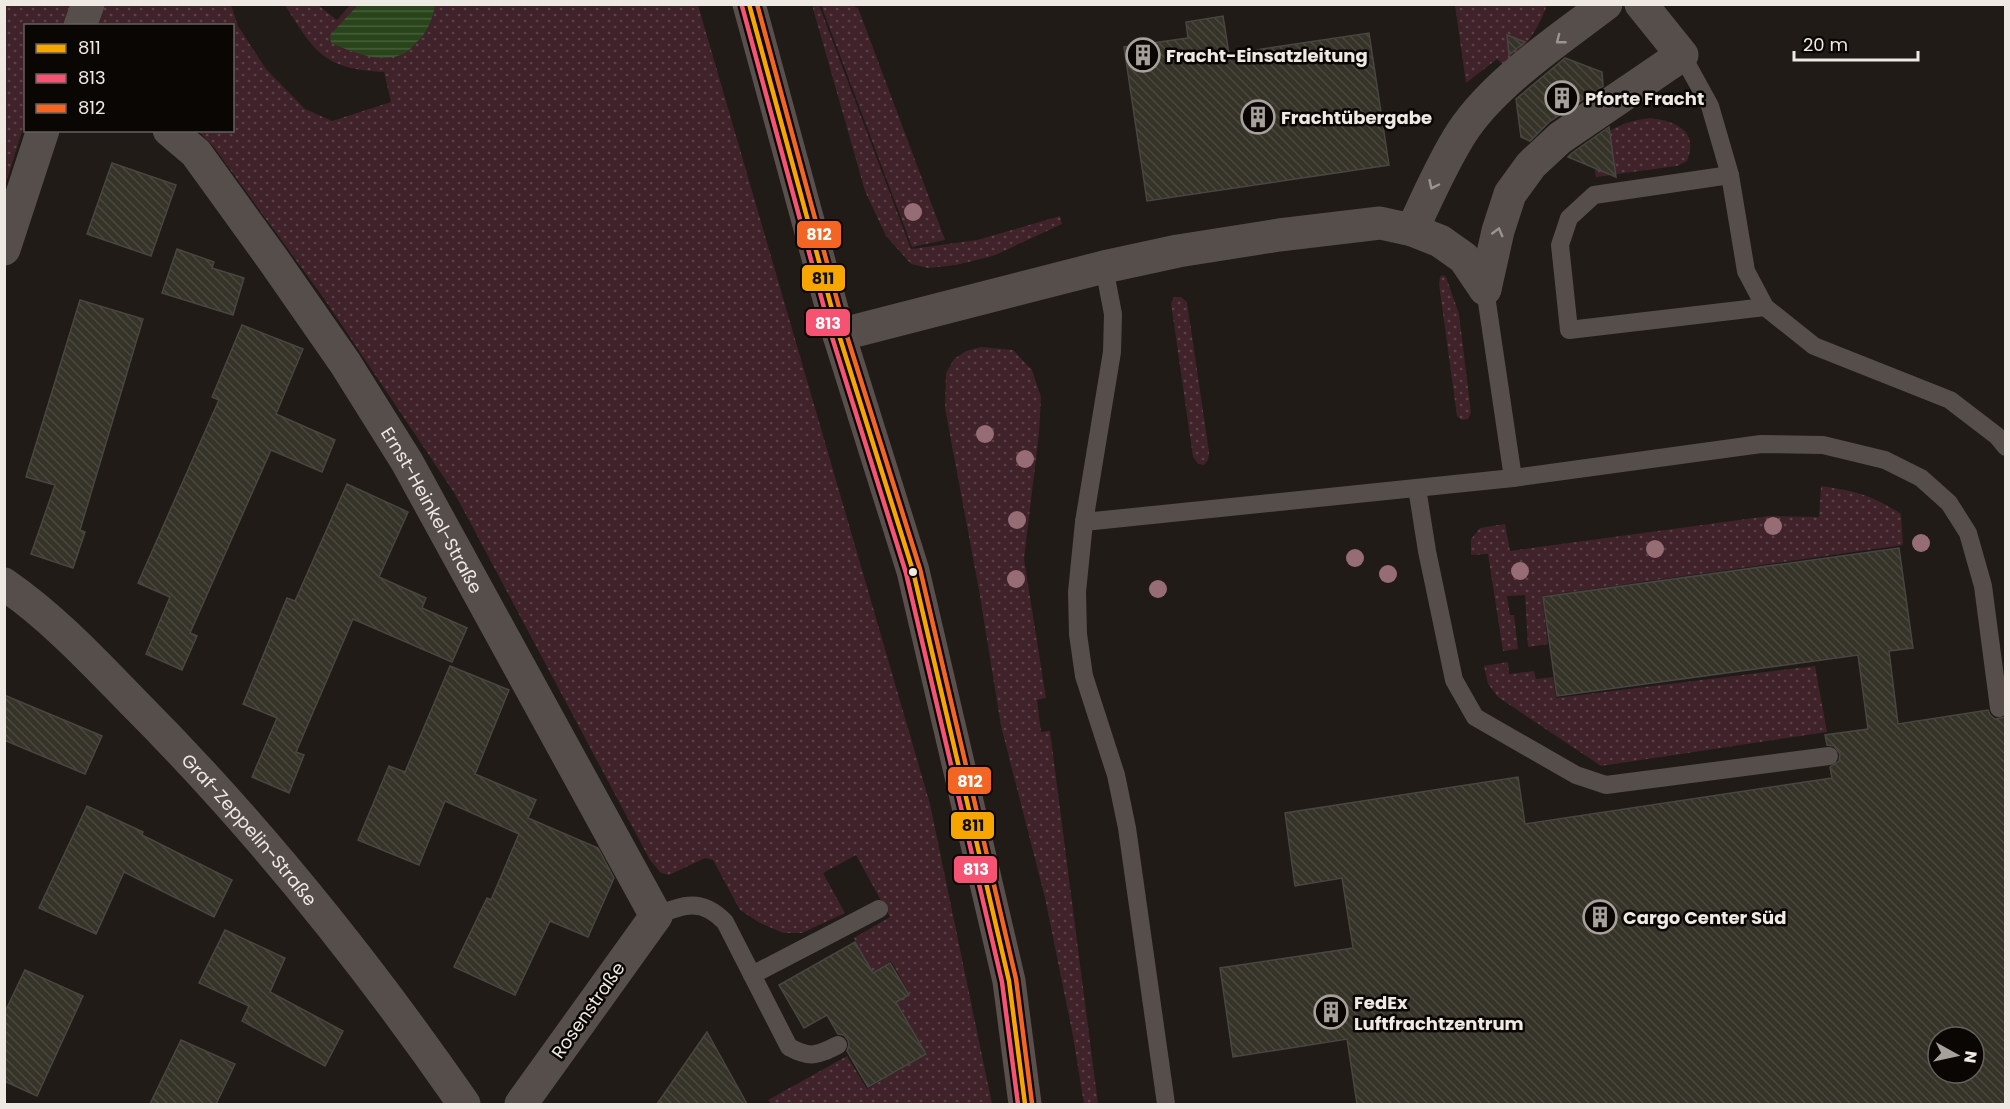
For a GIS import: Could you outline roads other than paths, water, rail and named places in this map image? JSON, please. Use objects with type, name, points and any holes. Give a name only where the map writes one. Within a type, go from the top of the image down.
[{"type":"main road","points":[[749,4],[839,334],[913,572],[1009,981],[1025,1104]]},
{"type":"street","points":[[81,24],[88,4]]},
{"type":"street","points":[[1413,230],[1440,170],[1463,130],[1511,79],[1606,4]]},
{"type":"street","points":[[1485,289],[1498,231],[1510,194],[1532,165],[1560,138],[1682,55],[1641,4]]},
{"type":"street","points":[[4,249],[42,132]]},
{"type":"street","name":"Ernst-Heinkel-Straße","points":[[171,132],[196,153],[274,261],[345,363],[407,462],[656,915]]},
{"type":"street","points":[[839,334],[906,319],[1104,267],[1178,251],[1279,235],[1380,223],[1413,230],[1440,241],[1464,258],[1485,289]]},
{"type":"street","name":"Graf-Zeppelin-Straße","points":[[4,584],[31,603],[109,678],[178,747],[248,825],[366,971],[464,1104]]},
{"type":"street","name":"Rosenstraße","points":[[521,1104],[656,915]]},
{"type":"lane","points":[[1682,55],[1710,106],[1730,175],[1746,271],[1764,307],[1814,346],[1950,400],[1997,436],[2006,447]]},
{"type":"lane","points":[[1730,175],[1594,195],[1569,218],[1560,245],[1569,330],[1764,307]]},
{"type":"lane","points":[[1104,267],[1113,314],[1112,352],[1084,522],[1077,592],[1078,634],[1084,676],[1116,775],[1127,828],[1166,1104]]},
{"type":"lane","points":[[1485,289],[1513,478]]},
{"type":"lane","points":[[1084,522],[1513,478],[1761,444],[1823,445],[1885,460],[1920,478],[1949,503],[1968,533],[1983,586],[1999,708]]},
{"type":"lane","points":[[1417,488],[1427,551],[1454,680],[1475,717],[1576,775],[1606,785],[1829,756]]},
{"type":"lane","points":[[656,915],[679,906],[698,906],[714,911],[725,922],[789,1047],[802,1054],[818,1055],[838,1045]]},
{"type":"lane","points":[[752,975],[879,909]]},
{"type":"place","name":"Fracht-Einsatzleitung","points":[[1143,55]]},
{"type":"place","name":"Pforte Fracht","points":[[1562,98]]},
{"type":"place","name":"Frachtübergabe","points":[[1258,117]]},
{"type":"place","name":"Cargo Center Süd","points":[[1600,917]]},
{"type":"place","name":"FedEx Luftfrachtzentrum","points":[[1331,1012]]}]
